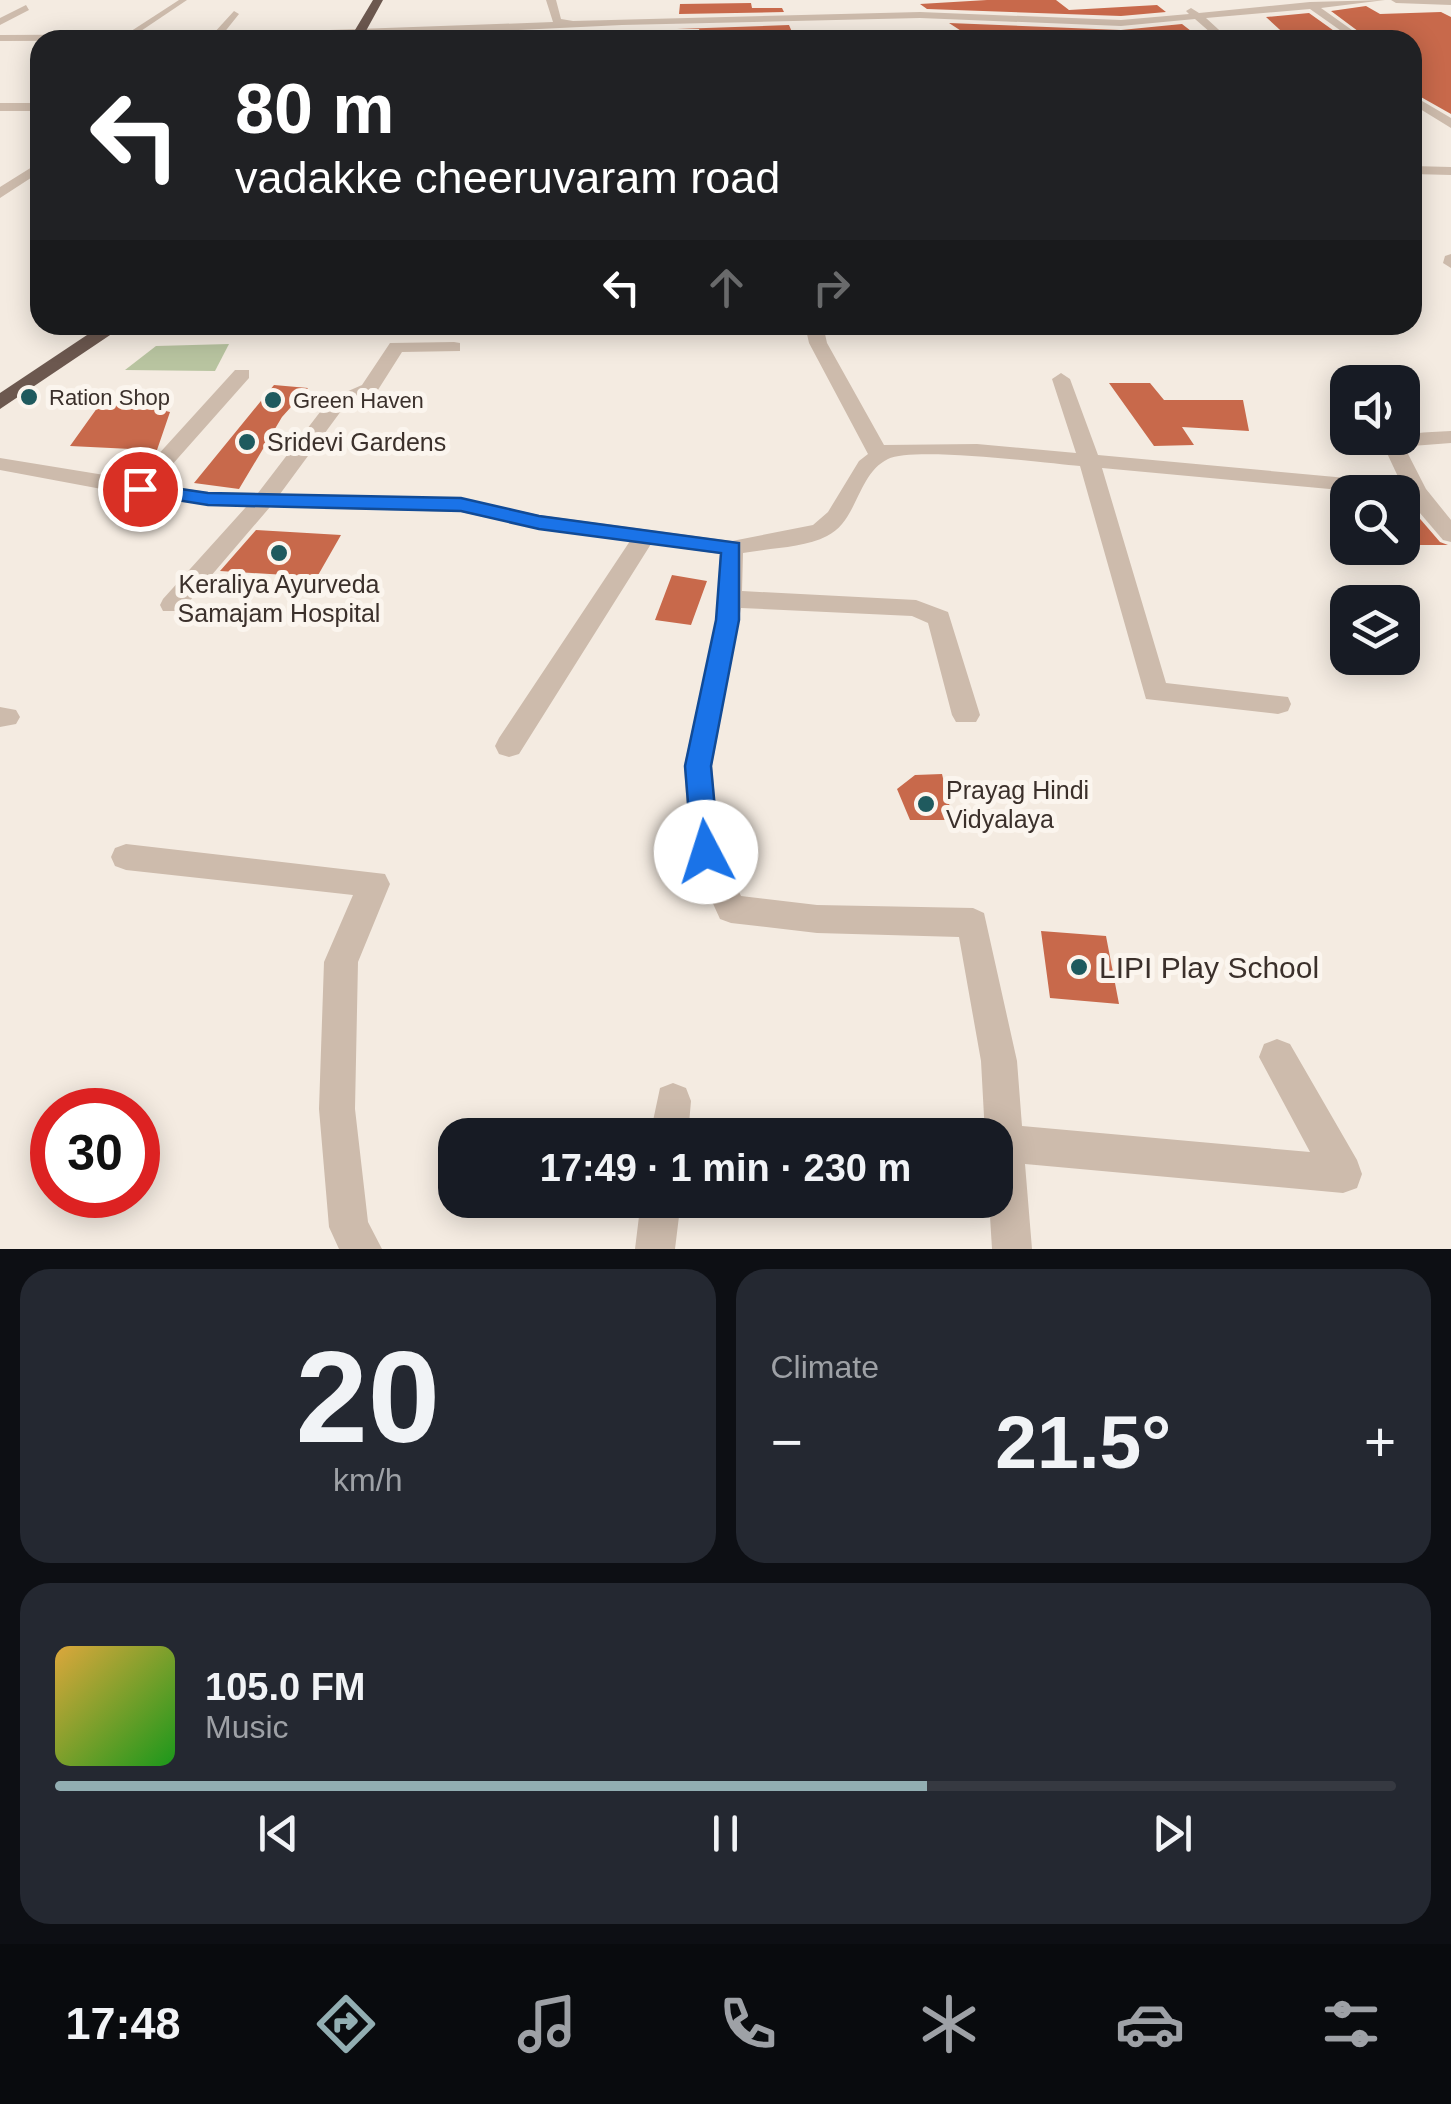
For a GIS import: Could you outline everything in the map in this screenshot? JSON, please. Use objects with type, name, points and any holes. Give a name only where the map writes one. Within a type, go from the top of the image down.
[{"type":"highway","points":[[362,30],[378,0]]},
{"type":"highway","points":[[0,403],[100,335]]},
{"type":"street","points":[[551,0],[557,22],[589,30]]},
{"type":"street","points":[[758,0],[758,18]]},
{"type":"street","points":[[946,0],[954,15]]},
{"type":"street","points":[[1179,0],[1213,30]]},
{"type":"street","points":[[1237,0],[1255,10]]},
{"type":"street","points":[[474,30],[690,20],[954,15],[1121,22],[1380,0]]},
{"type":"street","points":[[1396,0],[1451,6]]},
{"type":"street","points":[[1064,2],[1071,17]]},
{"type":"street","points":[[1310,5],[1346,30]]},
{"type":"street","points":[[0,22],[26,8]]},
{"type":"street","points":[[573,24],[577,17],[614,12],[614,8]]},
{"type":"street","points":[[221,30],[234,14]]},
{"type":"street","points":[[690,20],[692,30]]},
{"type":"street","points":[[0,38],[30,38]]},
{"type":"street","points":[[1422,105],[1451,124]]},
{"type":"street","points":[[0,107],[30,107]]},
{"type":"street","points":[[1422,170],[1451,171]]},
{"type":"street","points":[[0,194],[30,173]]},
{"type":"street","points":[[818,335],[832,370],[879,454]]},
{"type":"street","points":[[172,605],[264,500],[337,403],[369,389],[396,348],[454,347]]},
{"type":"street","points":[[140,489],[242,374]]},
{"type":"street","points":[[1060,379],[1090,463],[1155,692],[1278,704]]},
{"type":"street","points":[[1408,475],[1395,449],[1406,440],[1451,437]]},
{"type":"street","points":[[0,464],[208,499],[461,504],[643,538],[732,548],[820,531],[837,516],[866,465],[879,454],[977,450],[1330,484]]},
{"type":"street","points":[[1420,496],[1451,534]]},
{"type":"street","points":[[509,746],[643,538]]},
{"type":"street","points":[[732,548],[729,599],[698,766],[706,852],[731,908],[817,919],[973,923],[999,1061],[1003,1118]]},
{"type":"street","points":[[729,599],[916,608],[939,618],[966,715]]},
{"type":"street","points":[[126,857],[374,884],[341,962],[337,1109],[349,1227],[362,1249]]},
{"type":"street","points":[[1013,1144],[1343,1174],[1278,1057]]},
{"type":"street","points":[[655,1249],[659,1218]]},
{"type":"street","points":[[1010,1218],[1012,1249]]},
{"type":"lane","points":[[137,30],[184,0]]},
{"type":"green space","points":[[229,344],[215,371],[125,370],[156,346]]},
{"type":"building","points":[[1056,0],[1069,10],[1157,5],[1166,12],[1121,16],[927,9],[920,4]]},
{"type":"building","points":[[751,3],[752,8],[782,8],[784,12],[679,14],[680,4]]},
{"type":"building","points":[[1366,6],[1380,14],[1441,12],[1451,17],[1451,114],[1422,98],[1422,30],[1357,30],[1331,11]]},
{"type":"building","points":[[1309,13],[1333,30],[1280,30],[1266,17]]},
{"type":"building","points":[[949,23],[1121,30],[960,30]]},
{"type":"building","points":[[1182,24],[1190,30],[1121,30]]},
{"type":"building","points":[[789,25],[791,30],[699,30],[677,29]]},
{"type":"building","points":[[1109,383],[1150,383],[1164,400],[1243,400],[1249,431],[1182,427],[1194,445],[1154,446]]},
{"type":"building","points":[[274,385],[308,388],[282,417],[239,489],[194,483]]},
{"type":"building","points":[[105,397],[170,412],[157,450],[146,457],[131,449],[70,446]]},
{"type":"building","points":[[1420,519],[1440,542],[1448,545],[1420,545]]},
{"type":"building","name":"Keraliya Ayurveda Samajam Hospital","points":[[256,530],[341,535],[317,577],[220,571]]},
{"type":"building","points":[[672,575],[707,581],[691,625],[655,620]]},
{"type":"building","name":"Prayag Hindi Vidyalaya","points":[[942,774],[953,820],[910,820],[897,789],[915,775]]},
{"type":"building","name":"LIPI Play School","points":[[1041,931],[1106,936],[1119,1004],[1050,998]]},
{"type":"place","name":"Ration Shop","points":[[29,397]]},
{"type":"place","name":"Green Haven","points":[[273,400]]},
{"type":"place","name":"Sridevi Gardens","points":[[247,442]]},
{"type":"place","name":"Keraliya Ayurveda Samajam Hospital","points":[[279,553]]},
{"type":"place","name":"Prayag Hindi Vidyalaya","points":[[926,804]]},
{"type":"place","name":"LIPI Play School","points":[[1079,967]]},
{"type":"route","points":[[140,489],[208,499],[461,504],[539,522],[732,548],[728,620],[698,766],[706,852]]}]
